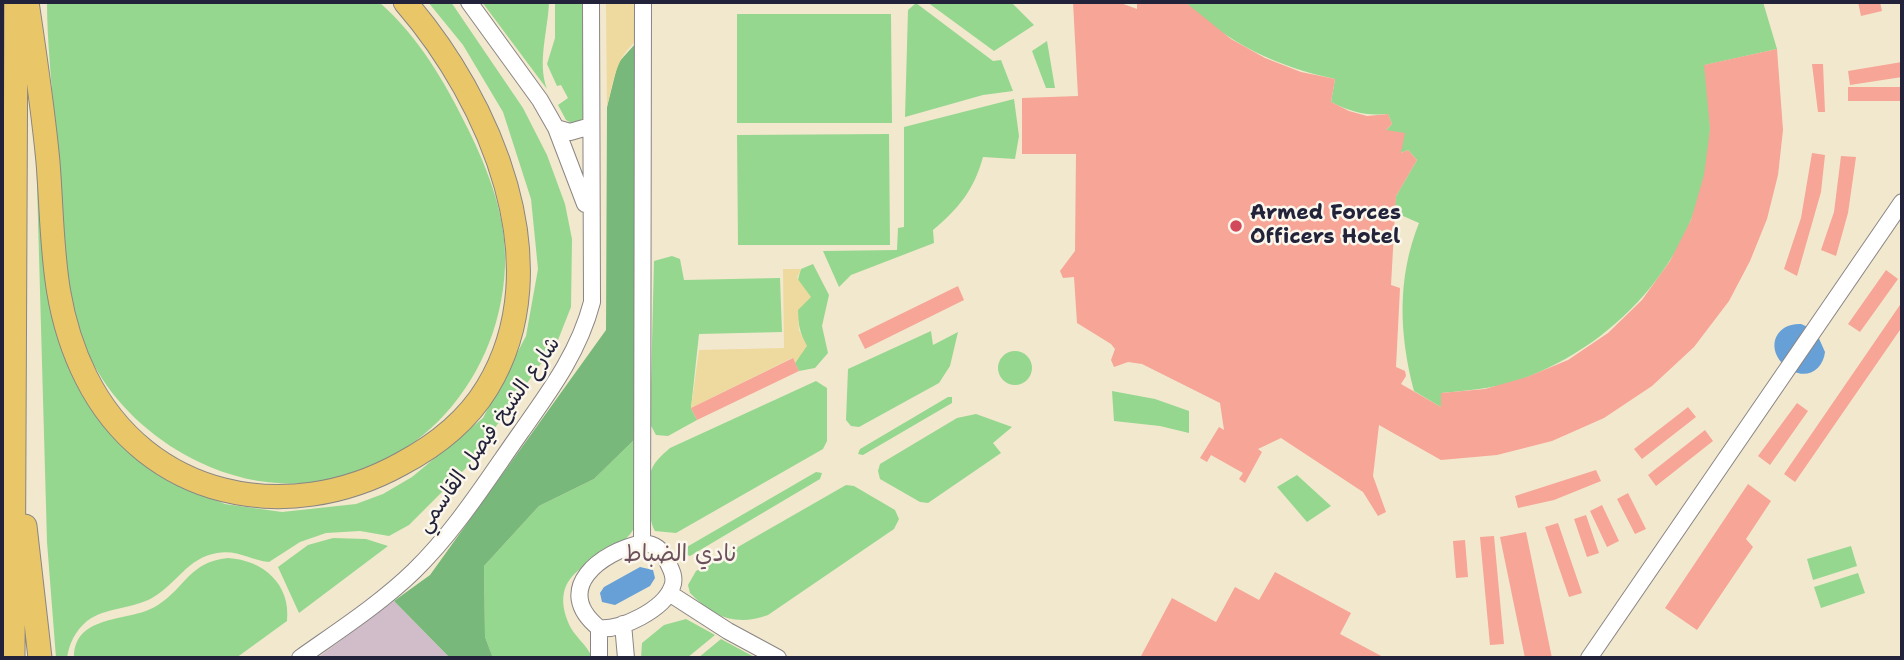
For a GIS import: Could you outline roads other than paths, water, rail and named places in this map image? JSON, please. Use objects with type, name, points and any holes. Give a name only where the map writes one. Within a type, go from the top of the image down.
[{"type":"highway","points":[[13,658],[16,2]]},
{"type":"highway","points":[[27,2],[48,164],[53,266],[74,350],[98,398],[129,437],[169,469],[217,489],[246,495],[310,496],[370,481],[425,451],[463,419],[487,389],[512,326],[518,284],[511,204],[495,149],[453,63],[405,2]]},
{"type":"highway","points":[[12,436],[40,658]]},
{"type":"street","name":"شارع الشيخ فيصل القاسمي","points":[[469,2],[527,80],[556,128],[590,216]]},
{"type":"street","name":"شارع الشيخ فيصل القاسمي","points":[[300,658],[395,587],[433,551],[454,527],[546,396],[579,342],[592,302],[591,2]]},
{"type":"street","points":[[642,543],[643,2]]},
{"type":"street","points":[[556,128],[577,131],[591,126]]},
{"type":"street","points":[[1589,658],[1902,202]]},
{"type":"street","points":[[599,628],[613,628],[623,624],[663,600],[669,593],[674,580],[664,555],[657,547],[642,543],[617,553],[583,578],[578,588],[582,610],[599,628],[599,658]]},
{"type":"street","points":[[669,593],[728,631],[778,658]]},
{"type":"street","points":[[623,624],[625,658]]},
{"type":"water","points":[[1801,324],[1808,327],[1782,363],[1775,349],[1776,336],[1786,327]]},
{"type":"water","points":[[1817,334],[1825,352],[1818,368],[1804,374],[1792,371]]},
{"type":"water","points":[[640,567],[653,570],[655,578],[650,586],[615,605],[602,602],[600,593],[604,587]]},
{"type":"place","name":"Armed Forces Officers Hotel","points":[[1236,226]]},
{"type":"district","name":"نادي الضباط","points":[[680,555]]}]
